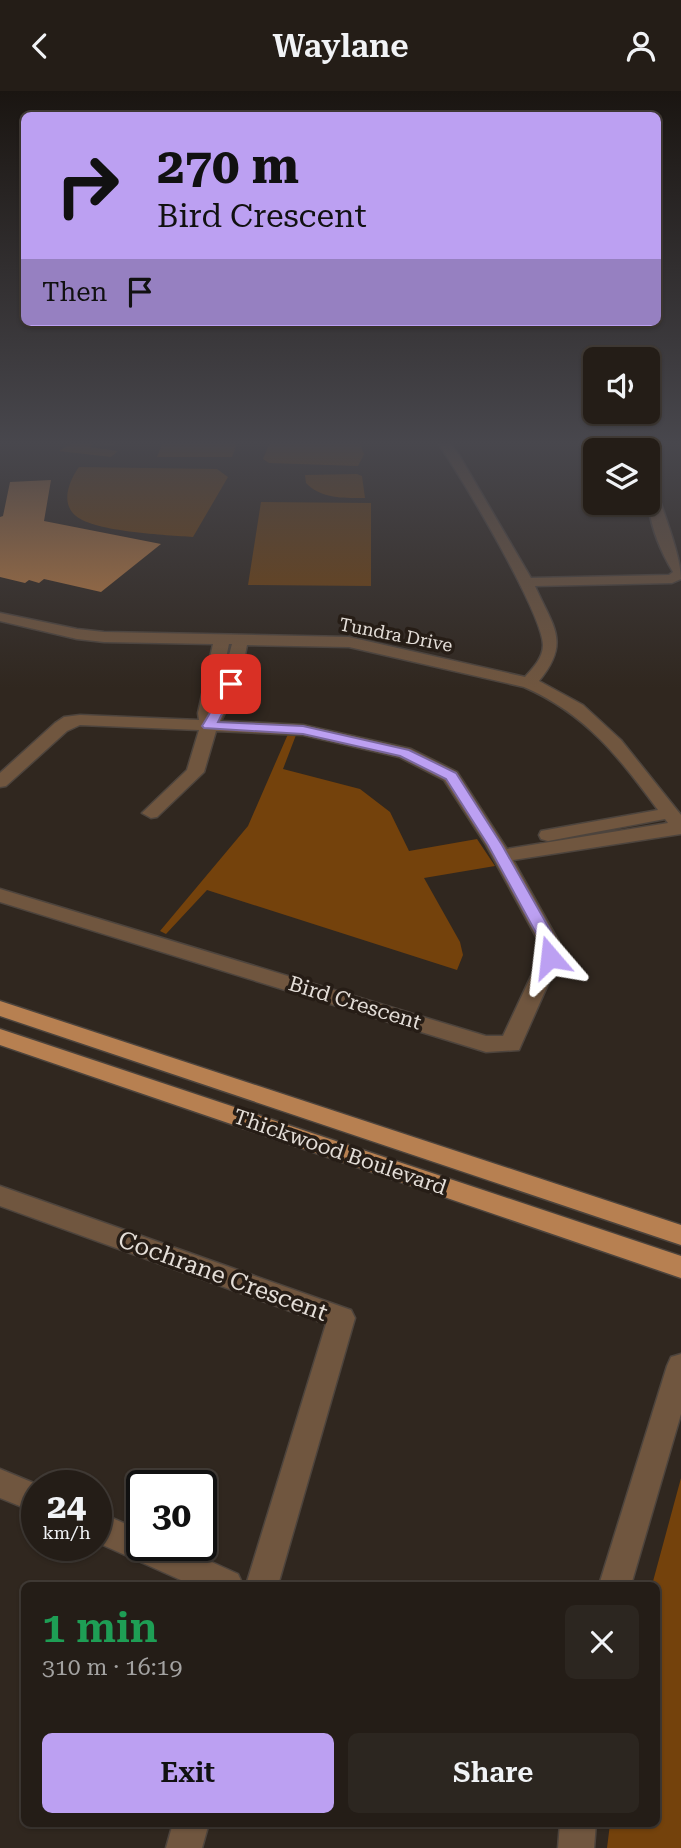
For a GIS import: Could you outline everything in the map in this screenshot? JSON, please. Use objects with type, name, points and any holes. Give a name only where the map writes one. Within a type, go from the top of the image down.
[{"type":"main road","name":"Thickwood Boulevard","points":[[0,1008],[681,1235]]},
{"type":"main road","name":"Thickwood Boulevard","points":[[0,1037],[681,1267]]},
{"type":"street","points":[[493,524],[526,582],[552,647],[549,658],[529,683]]},
{"type":"street","points":[[526,582],[672,579],[681,573],[667,550],[660,524]]},
{"type":"street","name":"Tundra Drive","points":[[0,617],[90,636],[349,642],[529,683],[553,692],[599,724],[677,823]]},
{"type":"street","points":[[209,726],[206,713],[222,640]]},
{"type":"street","points":[[150,813],[195,772],[209,726],[219,713],[231,684],[240,641]]},
{"type":"street","points":[[212,684],[231,684]]},
{"type":"street","name":"Bird Crescent","points":[[0,782],[70,721],[303,730],[405,753],[451,776],[498,851],[549,942],[550,957],[512,1044],[486,1044],[0,895]]},
{"type":"street","points":[[498,851],[677,823]]},
{"type":"street","name":"Cochrane Crescent","points":[[0,1196],[341,1318],[263,1582]]},
{"type":"street","points":[[616,1582],[681,1366]]},
{"type":"street","points":[[0,1483],[21,1492]]},
{"type":"street","points":[[112,1533],[220,1582]]},
{"type":"street","points":[[184,1848],[190,1827]]},
{"type":"street","points":[[576,1848],[578,1827]]},
{"type":"shaded area","points":[[93,524],[201,524],[193,537]]},
{"type":"shaded area","points":[[258,524],[371,524],[371,586],[248,585]]},
{"type":"shaded area","points":[[288,734],[296,735],[283,769],[360,789],[390,812],[409,851],[477,839],[495,866],[424,878],[460,942],[463,955],[457,970],[207,890],[166,934],[160,931],[248,826]]},
{"type":"shaded area","points":[[681,1478],[681,1848],[607,1848],[610,1827],[660,1827],[660,1582],[653,1582]]},
{"type":"building","points":[[0,524],[59,524],[161,544],[101,592],[44,579],[39,583],[29,580],[25,583],[0,577]]},
{"type":"route","points":[[231,684],[219,713],[209,726],[303,730],[405,753],[451,776],[495,845],[549,942],[550,957]]}]
